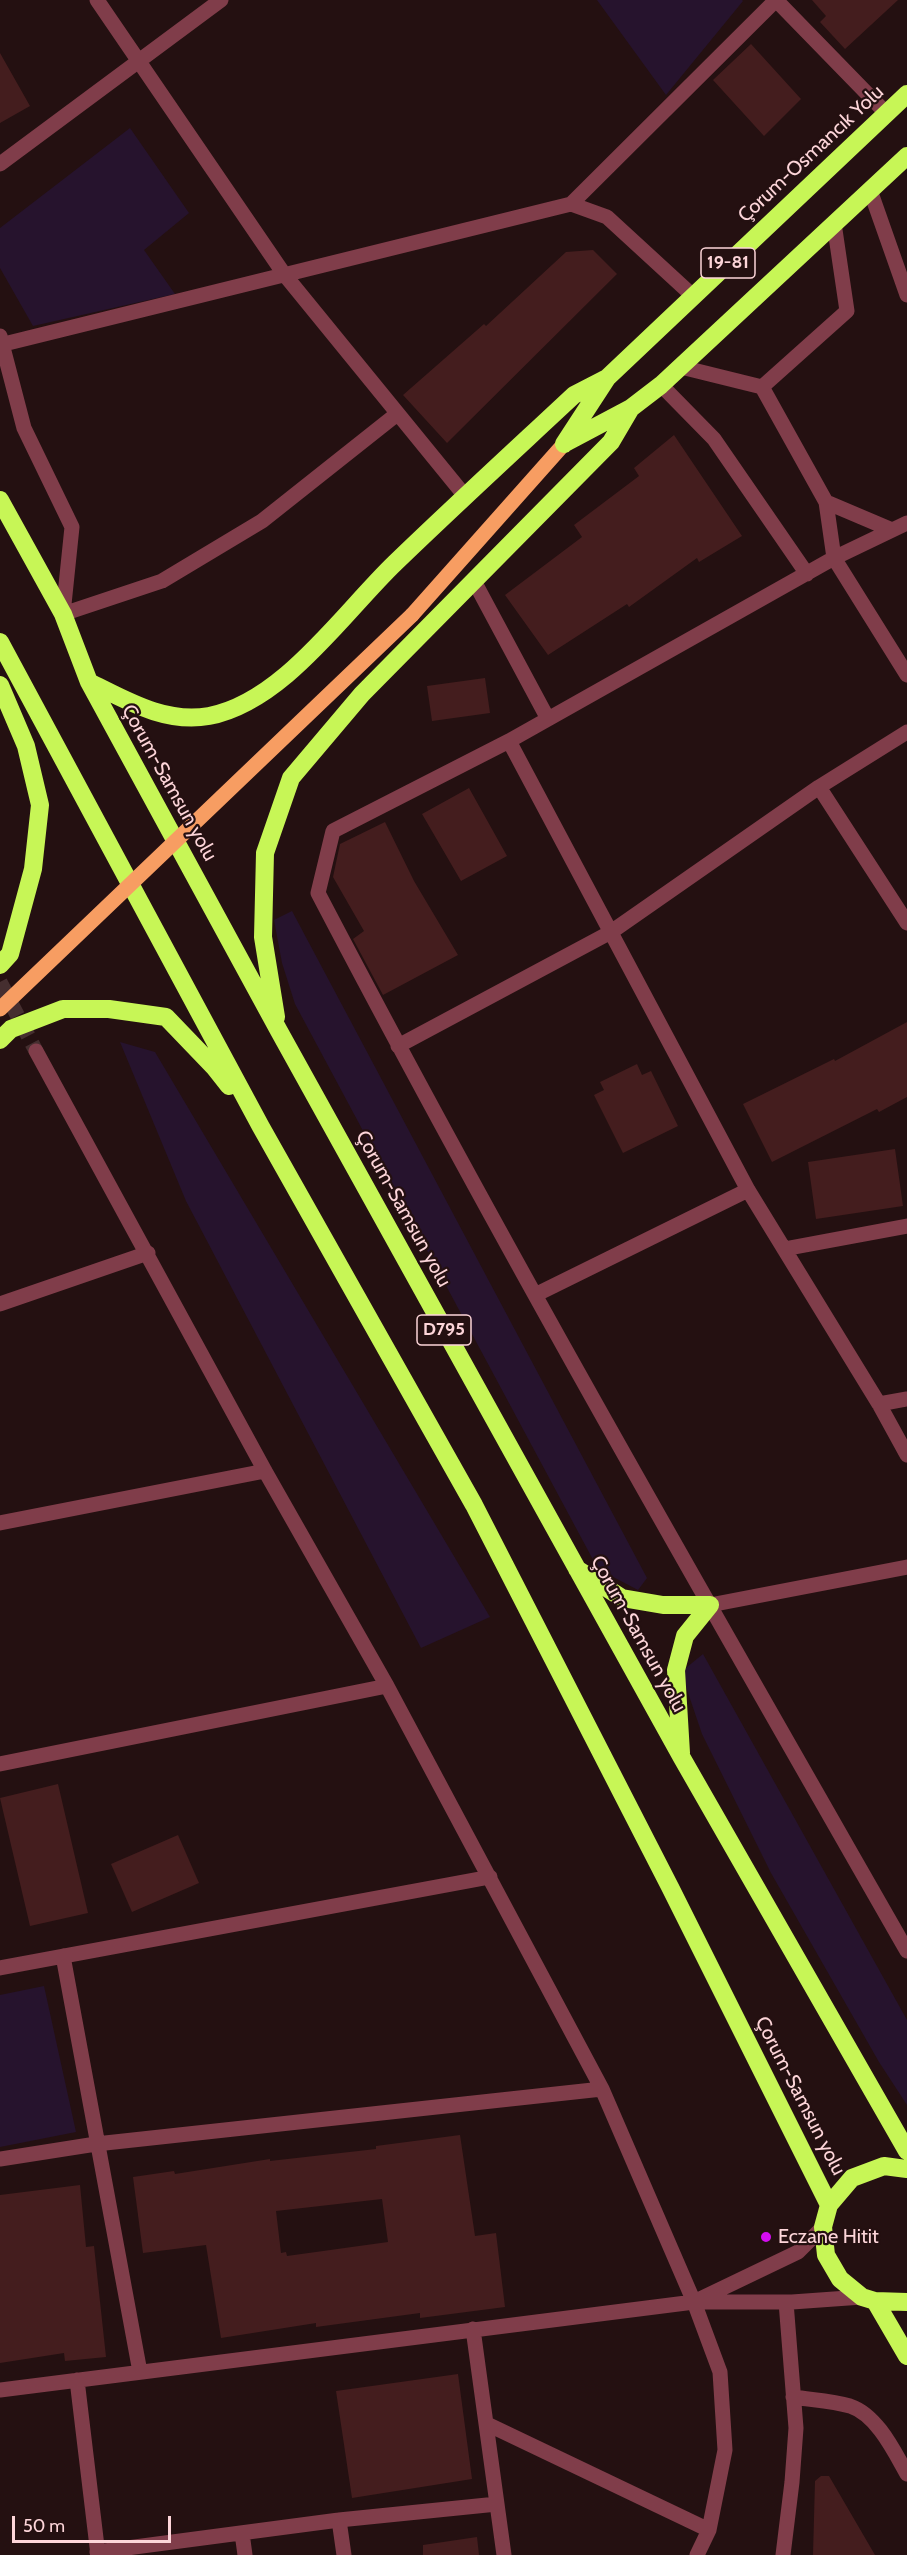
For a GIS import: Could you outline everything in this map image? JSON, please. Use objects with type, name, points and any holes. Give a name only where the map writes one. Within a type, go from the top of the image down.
[{"type":"highway","name":"Çorum-Osmancık Yolu","points":[[564,444],[607,378],[907,94]]},
{"type":"highway","name":"19-81","points":[[564,444],[631,408],[661,385],[907,156]]},
{"type":"highway","points":[[89,682],[148,711],[178,717],[207,716],[231,709],[257,696],[303,659],[382,576],[574,395],[607,378]]},
{"type":"highway","points":[[279,1031],[263,937],[265,853],[291,778],[362,694],[611,442],[631,408]]},
{"type":"highway","name":"Çorum-Samsun yolu","points":[[0,500],[63,614],[89,682],[279,1031],[575,1568],[907,2151]]},
{"type":"highway","name":"Çorum-Samsun yolu","points":[[0,642],[261,1127],[474,1505],[665,1876],[830,2205]]},
{"type":"highway","points":[[0,685],[26,746],[40,805],[33,869],[10,954],[0,965]]},
{"type":"highway","points":[[0,1040],[11,1029],[63,1009],[109,1009],[166,1017],[214,1066],[261,1127]]},
{"type":"highway","points":[[575,1568],[622,1598],[663,1605],[710,1605]]},
{"type":"highway","points":[[682,1758],[676,1670],[686,1636],[710,1605]]},
{"type":"highway","name":"Çorum-Samsun yolu","points":[[907,2169],[884,2166],[852,2178],[830,2205],[823,2227],[826,2255],[840,2280],[868,2299],[907,2356]]},
{"type":"highway","points":[[868,2299],[907,2302]]},
{"type":"main road","points":[[0,1009],[412,615],[564,444]]},
{"type":"street","points":[[97,0],[284,274],[465,496]]},
{"type":"street","points":[[0,164],[221,0]]},
{"type":"street","points":[[397,414],[262,521],[162,581],[63,614],[72,527],[24,428],[2,340],[572,204],[776,0],[886,113]]},
{"type":"street","points":[[870,190],[907,295]]},
{"type":"street","points":[[572,204],[607,217],[693,296]]},
{"type":"street","points":[[762,387],[847,311],[834,223]]},
{"type":"street","points":[[681,367],[762,387],[826,502],[834,558],[907,675]]},
{"type":"street","points":[[661,385],[714,439],[807,574]]},
{"type":"street","points":[[826,502],[892,530]]},
{"type":"street","points":[[907,523],[834,558],[509,741],[333,831],[318,893],[398,1046],[535,1295],[907,1951]]},
{"type":"street","points":[[474,581],[548,719]]},
{"type":"street","points":[[398,1046],[611,932],[819,787],[907,732]]},
{"type":"street","points":[[509,741],[748,1190],[879,1404],[907,1455]]},
{"type":"street","points":[[819,787],[907,923]]},
{"type":"street","points":[[36,1051],[265,1471],[387,1686],[602,2089],[694,2302],[720,2372],[725,2450],[709,2530],[697,2555]]},
{"type":"street","points":[[535,1295],[748,1190]]},
{"type":"street","points":[[784,1249],[907,1226]]},
{"type":"street","points":[[0,1304],[148,1254]]},
{"type":"street","points":[[879,1404],[907,1399]]},
{"type":"street","points":[[0,1523],[265,1471]]},
{"type":"street","points":[[710,1605],[907,1567]]},
{"type":"street","points":[[0,1764],[387,1686]]},
{"type":"street","points":[[0,1968],[490,1877]]},
{"type":"street","points":[[63,1956],[140,2372]]},
{"type":"street","points":[[0,2159],[96,2144],[602,2089]]},
{"type":"street","points":[[694,2302],[798,2252],[823,2227]]},
{"type":"street","points":[[0,2390],[694,2302],[868,2299]]},
{"type":"street","points":[[783,2555],[795,2439],[786,2302]]},
{"type":"street","points":[[473,2329],[504,2555]]},
{"type":"street","points":[[77,2380],[97,2553],[339,2520],[497,2504]]},
{"type":"street","points":[[793,2397],[851,2406],[870,2419],[886,2439],[907,2474]]},
{"type":"street","points":[[487,2424],[709,2530]]},
{"type":"street","points":[[339,2520],[344,2555]]},
{"type":"street","points":[[242,2533],[245,2555]]},
{"type":"shaded area","points":[[597,0],[742,0],[743,1],[666,95]]},
{"type":"shaded area","points":[[130,128],[189,213],[144,250],[175,294],[33,326],[0,268],[0,228]]},
{"type":"shaded area","points":[[292,911],[647,1578],[638,1590],[598,1569],[295,1004],[282,963],[274,920]]},
{"type":"shaded area","points":[[120,1042],[155,1052],[490,1617],[421,1648],[186,1201]]},
{"type":"shaded area","points":[[703,1654],[907,2020],[907,2105],[879,2062],[771,1873],[702,1734],[681,1672]]},
{"type":"shaded area","points":[[44,1986],[76,2132],[0,2147],[0,1995]]},
{"type":"building","points":[[812,0],[898,0],[845,49],[820,22],[826,16]]},
{"type":"building","points":[[751,44],[801,99],[764,136],[713,80]]},
{"type":"building","points":[[0,53],[30,106],[0,123]]},
{"type":"building","points":[[593,250],[617,274],[447,443],[403,395],[484,324],[486,326],[566,252]]},
{"type":"building","points":[[674,435],[742,536],[699,562],[697,558],[629,607],[627,604],[548,655],[505,595],[582,537],[574,525],[639,476],[634,468]]},
{"type":"building","points":[[485,678],[490,713],[432,721],[427,686]]},
{"type":"building","points":[[469,788],[507,856],[461,881],[422,814]]},
{"type":"building","points":[[385,822],[414,881],[458,955],[383,995],[353,939],[364,931],[333,877],[340,844]]},
{"type":"building","points":[[907,1022],[907,1097],[879,1112],[877,1109],[772,1162],[743,1104],[834,1059],[835,1061]]},
{"type":"building","points":[[637,1064],[642,1075],[651,1071],[678,1126],[623,1153],[594,1095],[604,1090],[600,1082]]},
{"type":"building","points":[[895,1149],[903,1206],[816,1219],[808,1162]]},
{"type":"building","points":[[58,1784],[88,1913],[30,1926],[0,1798]]},
{"type":"building","points":[[178,1835],[199,1883],[132,1912],[111,1864]]},
{"type":"building","points":[[460,2135],[475,2236],[496,2233],[505,2307],[420,2318],[420,2313],[316,2327],[316,2323],[221,2338],[206,2245],[143,2253],[133,2177],[174,2171],[175,2174],[270,2159],[270,2161],[376,2149],[376,2146]],"holes":[[[382,2199],[388,2242],[287,2256],[286,2252],[281,2253],[276,2211]]]},
{"type":"building","points":[[80,2185],[86,2247],[94,2246],[106,2357],[65,2361],[64,2353],[0,2363],[0,2195]]},
{"type":"building","points":[[458,2374],[472,2479],[352,2498],[336,2391]]},
{"type":"building","points":[[821,2476],[829,2476],[875,2555],[813,2555],[815,2481]]},
{"type":"building","points":[[477,2537],[479,2555],[423,2555],[423,2545]]},
{"type":"tunnel","points":[[0,982],[36,1051]]},
{"type":"place","name":"Eczane Hitit","points":[[766,2237]]}]
